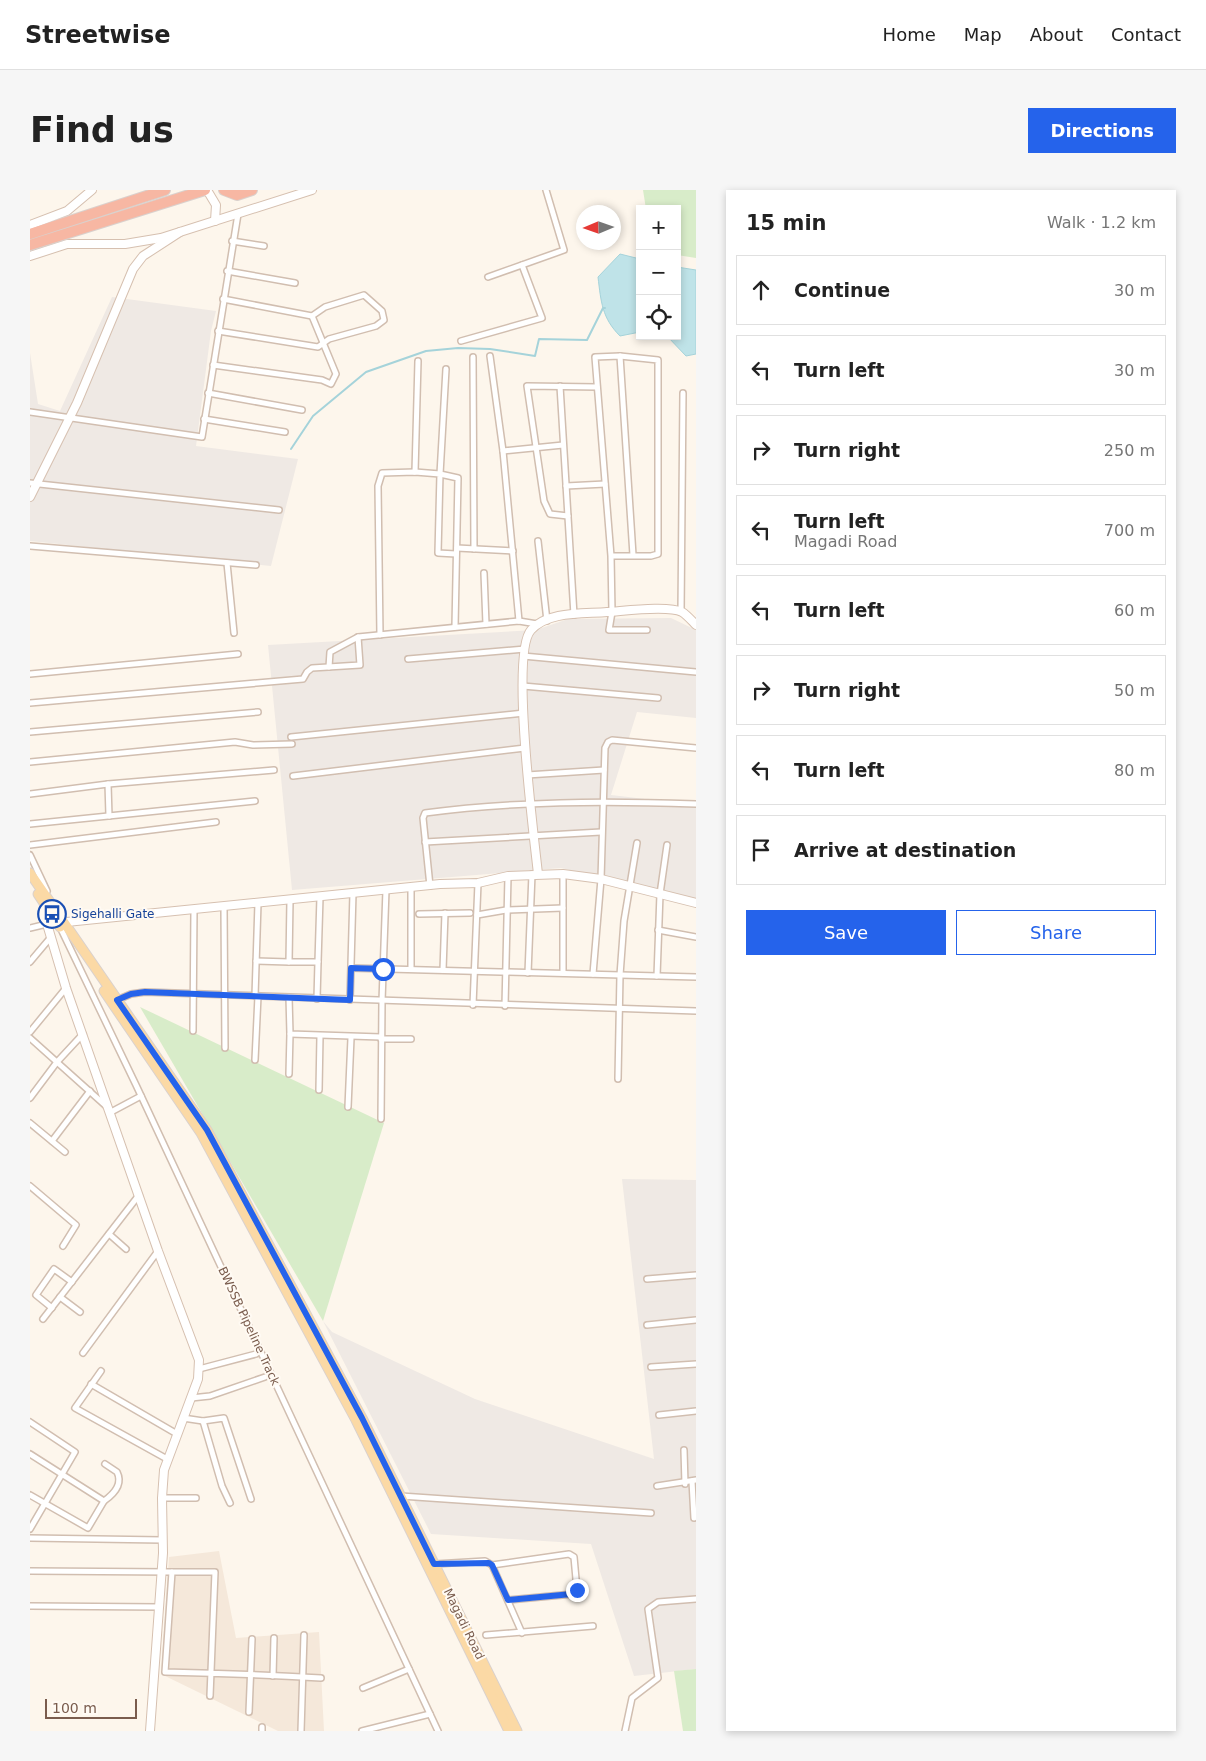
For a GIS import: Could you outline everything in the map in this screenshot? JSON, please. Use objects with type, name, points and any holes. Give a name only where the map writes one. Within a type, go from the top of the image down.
[{"type":"highway","points":[[30,234],[165,190]]},
{"type":"highway","points":[[30,245],[206,190]]},
{"type":"highway","points":[[224,190],[237,195],[252,190]]},
{"type":"main road","name":"Magadi Road","points":[[30,873],[201,1133],[356,1420],[510,1731]]},
{"type":"main road","name":"Magadi Road","points":[[30,883],[61,922],[117,1000],[207,1130],[362,1418],[517,1731]]},
{"type":"street","points":[[30,225],[67,211],[92,190]]},
{"type":"street","points":[[206,190],[216,205],[215,221]]},
{"type":"street","points":[[30,256],[67,244],[135,243],[180,232],[312,190]]},
{"type":"street","points":[[488,277],[564,250],[546,190]]},
{"type":"street","points":[[30,412],[202,437],[227,271],[238,214]]},
{"type":"street","points":[[30,496],[33,484],[77,403],[133,269],[143,256],[180,232]]},
{"type":"street","points":[[232,241],[264,246]]},
{"type":"street","points":[[461,341],[542,318],[522,265]]},
{"type":"street","points":[[227,271],[295,283]]},
{"type":"street","points":[[218,332],[318,347],[329,339],[376,326],[383,322],[384,316],[364,295],[325,306],[312,316],[223,299]]},
{"type":"street","points":[[213,365],[322,380],[331,384],[336,374],[312,316]]},
{"type":"street","points":[[490,356],[503,451],[519,621]]},
{"type":"street","points":[[620,356],[633,555]]},
{"type":"street","points":[[611,556],[652,556],[658,554],[658,360],[620,356],[595,358],[611,556],[612,612],[609,630],[647,630]]},
{"type":"street","points":[[473,357],[474,549]]},
{"type":"street","points":[[415,472],[418,362]]},
{"type":"street","points":[[446,369],[438,553],[474,549],[513,551]]},
{"type":"street","points":[[568,516],[550,514],[544,501],[527,386],[597,387]]},
{"type":"street","points":[[560,386],[574,615]]},
{"type":"street","points":[[208,393],[302,410]]},
{"type":"street","points":[[681,612],[683,393]]},
{"type":"street","points":[[204,419],[285,432]]},
{"type":"street","points":[[503,451],[564,445]]},
{"type":"street","points":[[380,635],[378,486],[382,473],[415,472],[458,478],[455,627]]},
{"type":"street","points":[[33,484],[279,510]]},
{"type":"street","points":[[566,486],[605,484]]},
{"type":"street","points":[[538,541],[547,620]]},
{"type":"street","points":[[30,546],[256,565]]},
{"type":"street","points":[[228,563],[234,633]]},
{"type":"street","points":[[484,573],[486,624]]},
{"type":"street","points":[[528,973],[530,910],[535,874],[534,834],[525,748],[523,686],[524,653],[529,632],[537,624],[558,616],[653,609],[681,612],[696,625]]},
{"type":"street","points":[[329,667],[330,652],[358,637],[519,621],[537,624]]},
{"type":"street","points":[[30,703],[302,679],[312,668],[360,665],[358,637]]},
{"type":"street","points":[[408,659],[524,653],[696,672]]},
{"type":"street","points":[[30,674],[238,654]]},
{"type":"street","points":[[523,686],[658,698]]},
{"type":"street","points":[[30,732],[258,712]]},
{"type":"street","points":[[291,737],[524,713]]},
{"type":"street","points":[[593,974],[601,879],[605,748],[612,740],[696,748]]},
{"type":"street","points":[[30,762],[235,742],[253,745],[292,744]]},
{"type":"street","points":[[293,776],[525,748]]},
{"type":"street","points":[[30,794],[108,784],[274,770]]},
{"type":"street","points":[[527,775],[604,770]]},
{"type":"street","points":[[108,784],[109,816]]},
{"type":"street","points":[[30,824],[255,801]]},
{"type":"street","points":[[430,886],[423,818],[425,813],[530,804],[603,801],[696,804]]},
{"type":"street","points":[[30,845],[216,822]]},
{"type":"street","points":[[425,842],[534,834],[601,832]]},
{"type":"street","points":[[618,1079],[620,975],[629,886],[637,843]]},
{"type":"street","points":[[656,976],[660,894],[667,845]]},
{"type":"street","points":[[30,855],[52,904]]},
{"type":"street","points":[[30,928],[61,922],[353,893],[478,883],[508,876],[535,874],[563,874],[601,879],[696,903]]},
{"type":"street","points":[[563,874],[563,973]]},
{"type":"street","points":[[505,1006],[508,876]]},
{"type":"street","points":[[473,1005],[478,883]]},
{"type":"street","points":[[411,888],[411,969]]},
{"type":"street","points":[[381,1119],[381,1038],[386,890]]},
{"type":"street","points":[[350,1000],[353,893]]},
{"type":"street","points":[[317,998],[320,897]]},
{"type":"street","points":[[288,962],[290,900]]},
{"type":"street","points":[[255,1060],[258,903]]},
{"type":"street","points":[[224,907],[225,1048]]},
{"type":"street","points":[[478,915],[506,910],[563,908]]},
{"type":"street","points":[[193,1031],[194,910]]},
{"type":"street","points":[[443,970],[445,913]]},
{"type":"street","points":[[419,914],[470,913]]},
{"type":"street","name":"BWSSB Pipeline Track","points":[[61,922],[438,1731]]},
{"type":"street","points":[[47,924],[82,1034],[140,1194],[158,1251],[199,1360],[198,1379],[167,1459],[162,1498],[162,1573],[150,1731]]},
{"type":"street","points":[[658,930],[696,937]]},
{"type":"street","points":[[30,962],[51,936]]},
{"type":"street","points":[[256,962],[318,962]]},
{"type":"street","points":[[351,968],[696,977]]},
{"type":"street","points":[[30,1032],[66,988]]},
{"type":"street","points":[[117,1000],[131,994],[145,992],[473,1005],[696,1011]]},
{"type":"street","points":[[289,997],[289,1074]]},
{"type":"street","points":[[30,1098],[57,1062],[82,1034]]},
{"type":"street","points":[[290,1034],[411,1039]]},
{"type":"street","points":[[318,1090],[320,1036]]},
{"type":"street","points":[[30,1038],[110,1110]]},
{"type":"street","points":[[348,1107],[351,1038]]},
{"type":"street","points":[[52,1141],[90,1091]]},
{"type":"street","points":[[110,1110],[141,1096]]},
{"type":"street","points":[[31,1127],[65,1152]]},
{"type":"street","points":[[30,1186],[76,1225],[62,1246]]},
{"type":"street","points":[[43,1319],[140,1194]]},
{"type":"street","points":[[109,1234],[126,1249]]},
{"type":"street","points":[[83,1353],[158,1251]]},
{"type":"street","points":[[52,1308],[36,1295],[54,1269],[72,1282]]},
{"type":"street","points":[[647,1279],[696,1275]]},
{"type":"street","points":[[60,1297],[80,1312]]},
{"type":"street","points":[[647,1325],[696,1320]]},
{"type":"street","points":[[199,1369],[256,1354]]},
{"type":"street","points":[[651,1367],[696,1364]]},
{"type":"street","points":[[101,1371],[75,1408],[167,1459]]},
{"type":"street","points":[[191,1398],[210,1396],[265,1377]]},
{"type":"street","points":[[91,1384],[177,1434]]},
{"type":"street","points":[[659,1415],[696,1411]]},
{"type":"street","points":[[183,1418],[203,1421],[224,1418],[251,1499]]},
{"type":"street","points":[[203,1421],[222,1486],[230,1503]]},
{"type":"street","points":[[30,1422],[75,1452],[30,1529]]},
{"type":"street","points":[[684,1450],[685,1484]]},
{"type":"street","points":[[30,1454],[104,1501]]},
{"type":"street","points":[[30,1495],[88,1528],[104,1501],[115,1490],[119,1480],[116,1472],[105,1464]]},
{"type":"street","points":[[657,1486],[685,1484],[694,1480],[694,1518]]},
{"type":"street","points":[[401,1496],[651,1513]]},
{"type":"street","points":[[162,1498],[196,1498]]},
{"type":"street","points":[[30,1538],[162,1540]]},
{"type":"street","points":[[434,1564],[485,1562],[492,1565],[569,1554],[574,1557],[577,1590],[572,1594],[508,1600]]},
{"type":"street","points":[[492,1565],[522,1633]]},
{"type":"street","points":[[30,1571],[215,1572],[210,1696]]},
{"type":"street","points":[[172,1572],[165,1672],[321,1678]]},
{"type":"street","points":[[625,1731],[632,1698],[658,1678],[648,1609],[658,1602],[696,1599]]},
{"type":"street","points":[[30,1606],[160,1607]]},
{"type":"street","points":[[486,1635],[594,1626]]},
{"type":"street","points":[[301,1731],[304,1635]]},
{"type":"street","points":[[273,1676],[274,1638]]},
{"type":"street","points":[[249,1712],[252,1639]]},
{"type":"street","points":[[363,1688],[410,1670]]},
{"type":"street","points":[[362,1731],[430,1714]]},
{"type":"shaded area","points":[[112,297],[216,311],[211,331],[196,446],[298,459],[271,566],[30,541],[30,353],[38,404],[60,411]]},
{"type":"shaded area","points":[[671,618],[696,630],[696,718],[637,712],[611,795],[696,805],[696,899],[561,868],[292,890],[268,645],[536,630],[568,619]]},
{"type":"shaded area","points":[[622,1179],[696,1180],[696,1669],[634,1676],[591,1544],[431,1534],[323,1321],[332,1332],[475,1399],[654,1459]]},
{"type":"shaded area","points":[[219,1551],[236,1638],[319,1632],[324,1731],[278,1731],[161,1674],[169,1557]]},
{"type":"green space","points":[[643,190],[696,190],[696,258],[681,256],[681,205],[645,205]]},
{"type":"green space","points":[[140,1007],[384,1123],[323,1321]]},
{"type":"green space","points":[[696,1669],[696,1731],[683,1731],[674,1671]]},
{"type":"water","points":[[620,254],[636,258],[636,333],[620,336],[609,323],[603,309],[598,277]]},
{"type":"water","points":[[681,268],[696,270],[696,354],[686,356],[671,340],[681,340]]},
{"type":"waterway","points":[[291,449],[313,416],[366,372],[426,351],[458,348],[490,349],[535,356],[539,339],[587,340],[603,308],[605,308]]},
{"type":"place","name":"Sigehalli Gate","points":[[52,914]]},
{"type":"route","points":[[383,969],[351,968],[350,1000],[145,992],[131,994],[117,1000],[207,1130],[362,1418],[434,1564],[489,1563],[492,1565],[508,1600],[572,1594],[577,1590]]}]
